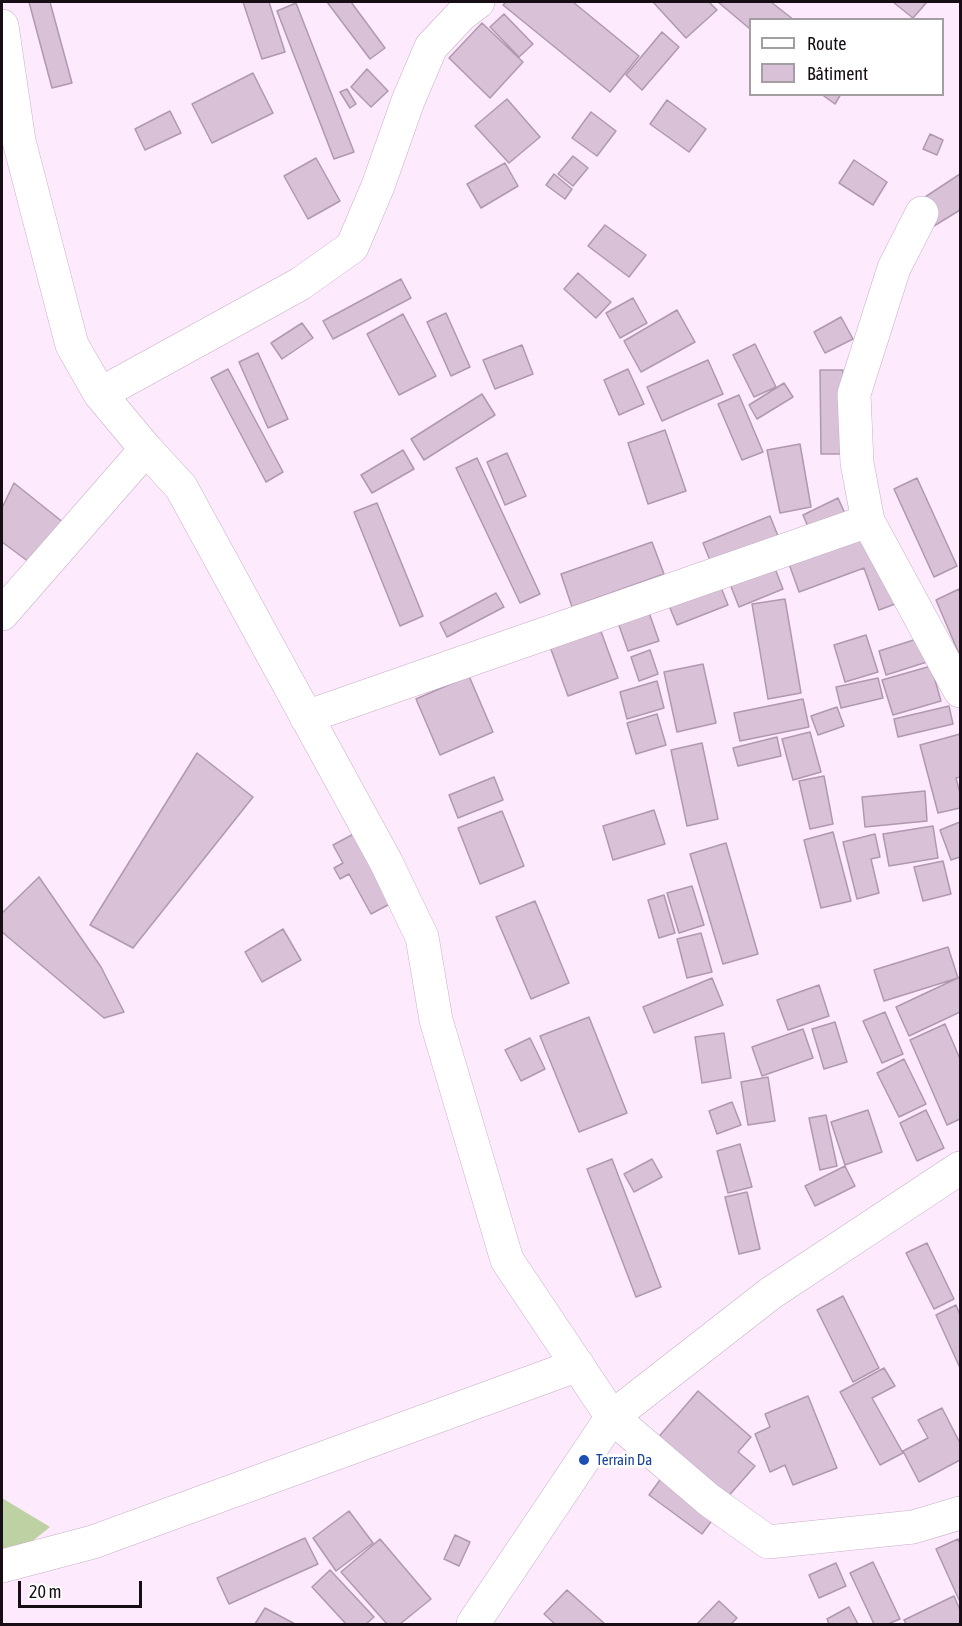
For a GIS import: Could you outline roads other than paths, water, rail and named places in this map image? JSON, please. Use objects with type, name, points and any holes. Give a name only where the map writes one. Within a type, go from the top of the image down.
[{"type":"street","points":[[100,394],[300,284],[352,247],[431,47],[461,15],[478,2]]},
{"type":"street","points":[[2,26],[10,136],[72,345],[100,394],[181,487],[386,862],[422,938],[436,1020],[507,1260],[612,1417],[709,1500],[768,1542],[913,1527],[960,1513]]},
{"type":"street","points":[[921,213],[894,268],[854,394],[857,463],[868,521],[960,691]]},
{"type":"street","points":[[8,593],[146,449]]},
{"type":"street","points":[[306,717],[868,521]]},
{"type":"street","points":[[473,1624],[612,1417],[771,1293],[960,1168]]},
{"type":"street","points":[[2,1566],[93,1542],[578,1365]]},
{"type":"place","name":"Terrain Da","points":[[584,1460]]}]
